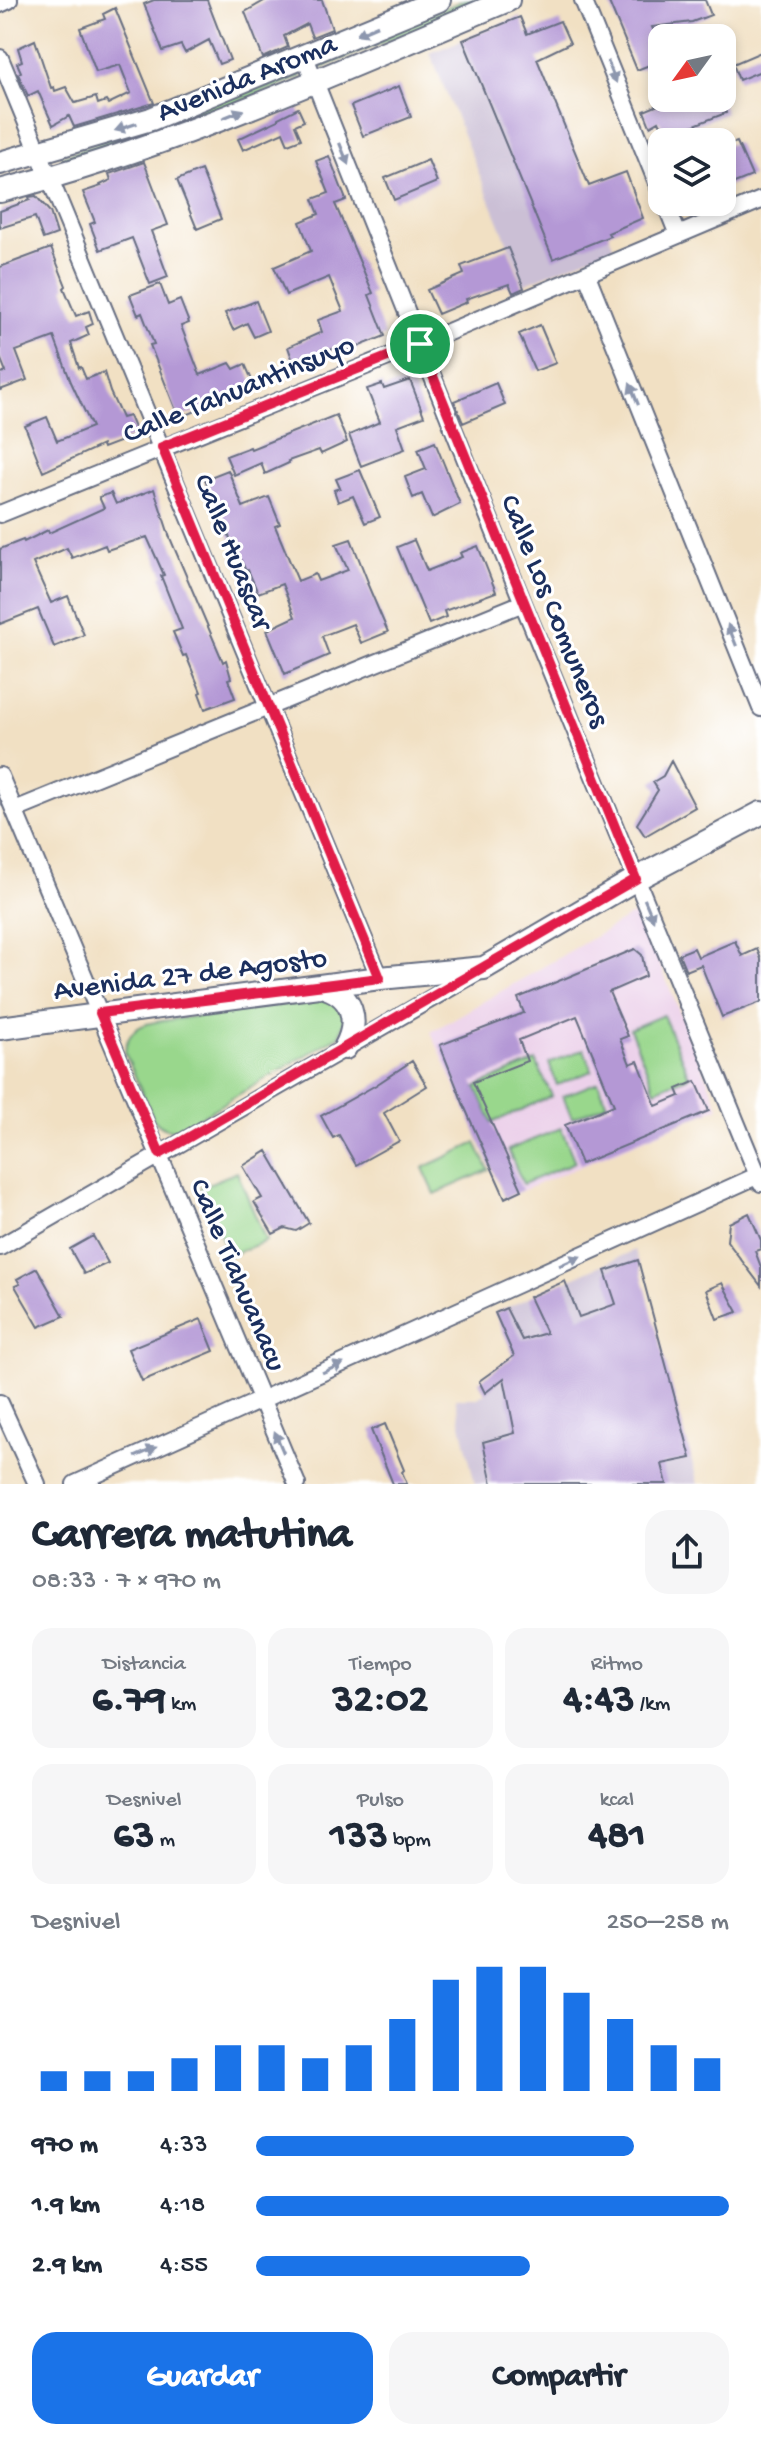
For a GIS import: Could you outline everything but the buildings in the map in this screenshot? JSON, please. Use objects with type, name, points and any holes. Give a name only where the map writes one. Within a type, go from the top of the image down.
[{"type":"main road","name":"Avenida Aroma","points":[[0,163],[151,119],[439,0]]},
{"type":"main road","name":"Avenida Aroma","points":[[0,191],[163,142],[508,0]]},
{"type":"main road","points":[[484,968],[636,879],[761,813]]},
{"type":"main road","name":"Avenida 27 de Agosto","points":[[0,1028],[380,978],[484,968]]},
{"type":"main road","points":[[321,986],[334,989],[351,1010],[354,1022],[352,1036],[345,1048]]},
{"type":"street","points":[[0,4],[9,0]]},
{"type":"street","points":[[583,0],[648,160]]},
{"type":"street","name":"Calle Los Comuneros","points":[[305,57],[523,603],[760,1178]]},
{"type":"street","name":"Calle Huascar","points":[[0,58],[380,978]]},
{"type":"street","name":"Calle Tahuantinsuyo","points":[[0,514],[420,344],[761,200]]},
{"type":"street","points":[[671,216],[678,235]]},
{"type":"street","points":[[587,275],[761,708]]},
{"type":"street","points":[[15,810],[523,603]]},
{"type":"street","name":"Calle Tiahuanacu","points":[[0,776],[297,1484]]},
{"type":"street","points":[[0,1247],[484,968]]},
{"type":"street","points":[[75,1484],[760,1178]]},
{"type":"street","points":[[0,1403],[37,1484]]},
{"type":"shaded area","points":[[520,17],[614,247],[524,284],[430,53]]},
{"type":"shaded area","points":[[632,915],[641,919],[719,1107],[505,1198],[431,1032]]},
{"type":"shaded area","points":[[635,1250],[698,1484],[475,1484],[455,1398],[478,1398],[519,1368],[495,1313]]},
{"type":"green space","points":[[464,0],[485,0],[322,68],[319,61]]},
{"type":"green space","points":[[296,69],[301,77],[175,127],[64,163],[61,157]]},
{"type":"green space","points":[[329,999],[346,1014],[340,1035],[178,1130],[164,1128],[154,1120],[125,1053],[130,1036],[138,1028],[155,1022]]},
{"type":"green space","points":[[663,1015],[689,1076],[655,1090],[630,1029]]},
{"type":"green space","points":[[584,1049],[592,1071],[557,1085],[549,1063]]},
{"type":"green space","points":[[536,1061],[552,1096],[492,1123],[476,1087]]},
{"type":"green space","points":[[598,1082],[607,1104],[572,1118],[563,1096]]},
{"type":"green space","points":[[561,1128],[575,1162],[523,1184],[508,1150]]},
{"type":"green space","points":[[476,1143],[489,1170],[435,1194],[423,1168]]},
{"type":"green space","points":[[237,1172],[266,1241],[229,1256],[200,1187]]},
{"type":"route","points":[[420,344],[636,879],[160,1154],[100,1013],[380,978],[162,447],[420,344]]}]
